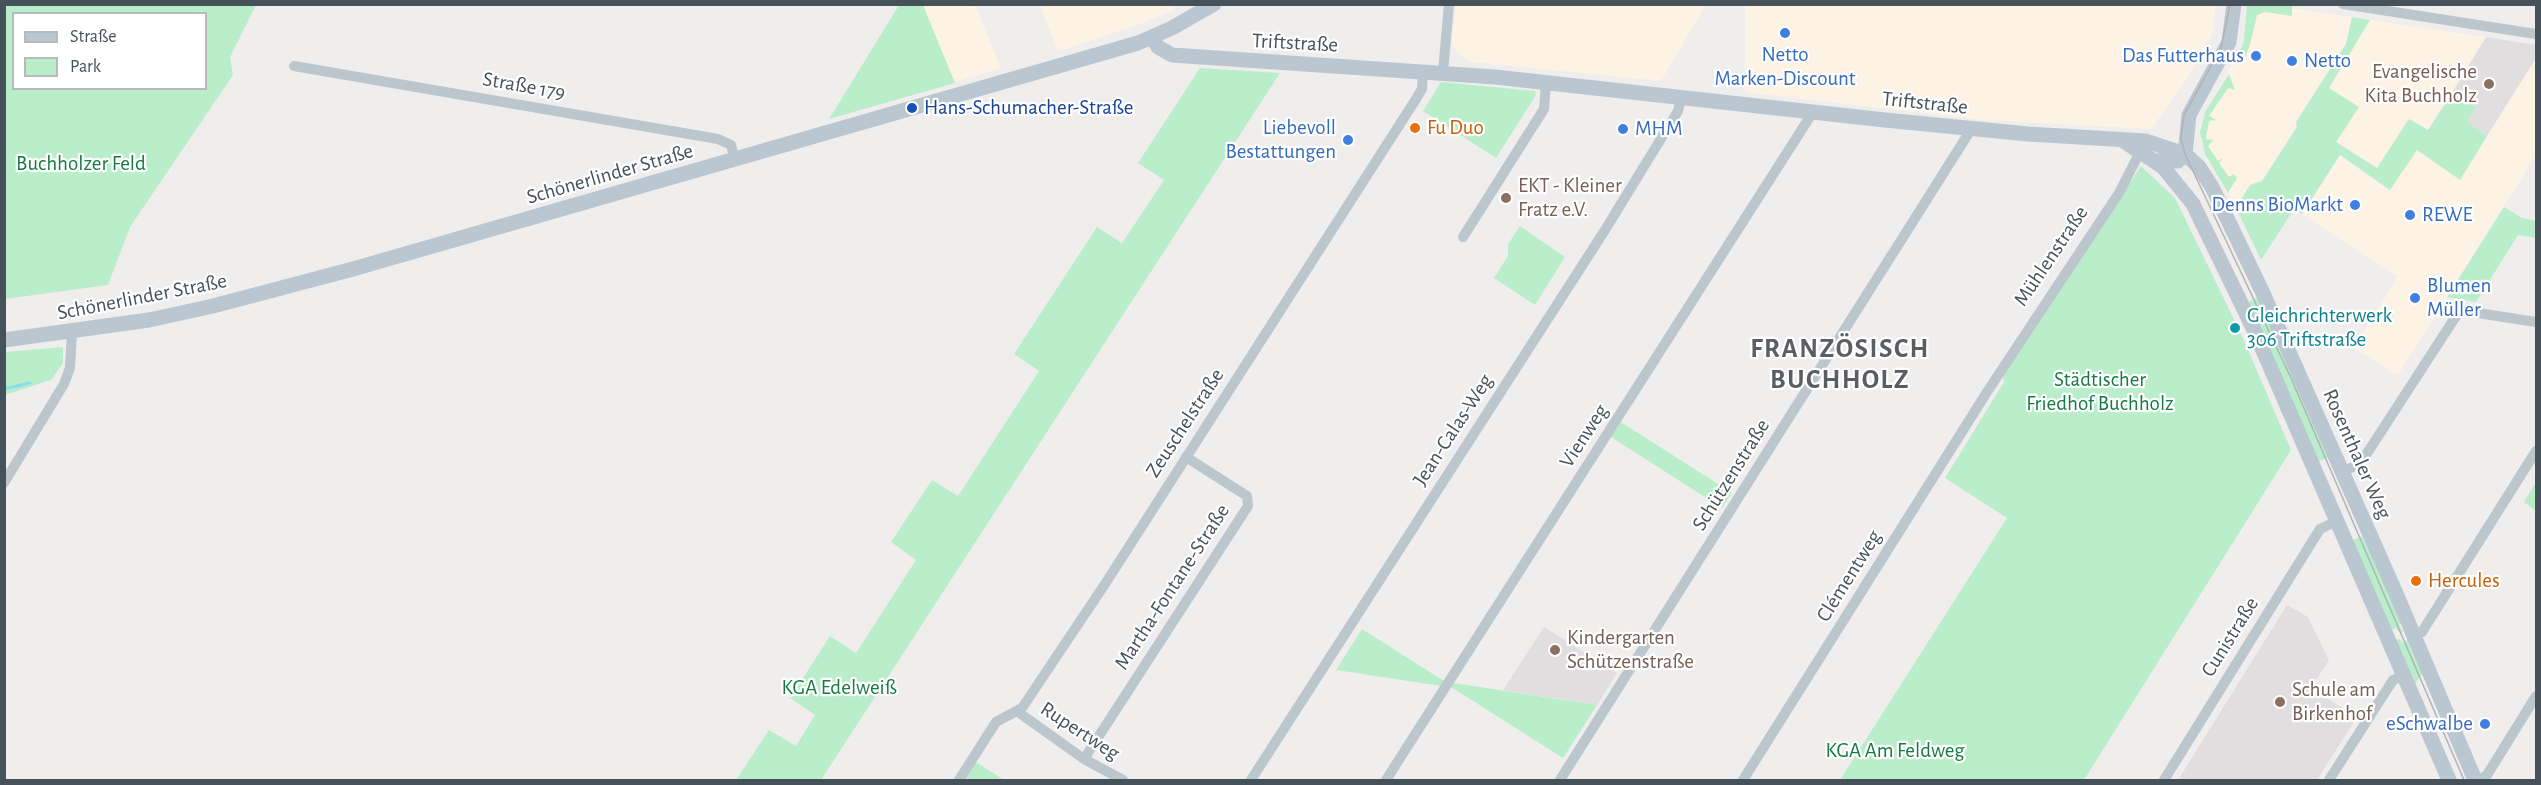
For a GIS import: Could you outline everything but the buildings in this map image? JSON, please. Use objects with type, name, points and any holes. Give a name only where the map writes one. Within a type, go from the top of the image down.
[{"type":"main road","name":"Schönerlinder Straße","points":[[4,340],[72,332],[213,306],[735,160],[1152,37],[1214,4]]},
{"type":"main road","points":[[2156,160],[2173,162],[2181,159],[2185,154],[2189,115],[2229,42],[2234,4]]},
{"type":"main road","name":"Triftstraße","points":[[1152,37],[1158,47],[1172,55],[1443,72],[1972,128],[2122,140],[2185,154]]},
{"type":"main road","name":"Triftstraße","points":[[2143,146],[2156,160]]},
{"type":"main road","name":"Rosenthaler Weg","points":[[2185,154],[2199,167],[2222,208],[2342,472],[2412,638],[2477,780]]},
{"type":"main road","points":[[2156,160],[2177,182],[2193,204],[2255,332],[2449,780]]},
{"type":"main road","points":[[2319,482],[2342,472]]},
{"type":"main road","points":[[2337,522],[2359,511]]},
{"type":"street","points":[[1443,72],[1449,4]]},
{"type":"street","points":[[2343,4],[2536,34]]},
{"type":"street","name":"Straße 179","points":[[294,66],[718,139],[731,145],[735,160]]},
{"type":"street","name":"Zeuschelstraße","points":[[959,780],[996,722],[1018,712],[1186,457],[1416,99],[1422,88],[1423,71]]},
{"type":"street","points":[[1462,237],[1544,109],[1546,83]]},
{"type":"street","name":"Jean-Calas-Weg","points":[[1251,780],[1605,230],[1678,111],[1681,98]]},
{"type":"street","name":"Vienweg","points":[[1386,780],[1814,112]]},
{"type":"street","name":"Schützenstraße","points":[[1560,780],[1972,128]]},
{"type":"street","name":"Mühlenstraße","points":[[1987,392],[2119,193],[2143,146]]},
{"type":"street","points":[[2342,472],[2352,468],[2364,458],[2452,319],[2465,311],[2536,322]]},
{"type":"street","points":[[4,483],[64,384],[70,368],[72,332]]},
{"type":"street","name":"Clémentweg","points":[[1743,780],[1987,392]]},
{"type":"street","points":[[2412,638],[2422,632],[2536,451]]},
{"type":"street","name":"Martha-Fontane-Straße","points":[[1084,759],[1248,506],[1247,496],[1186,457]]},
{"type":"street","name":"Cunistraße","points":[[2164,780],[2320,529],[2337,522]]},
{"type":"street","points":[[2329,780],[2393,680],[2403,676]]},
{"type":"street","points":[[2477,780],[2487,775],[2536,696]]},
{"type":"street","name":"Rupertweg","points":[[1018,712],[1084,759],[1123,780]]},
{"type":"shaded area","points":[[1456,4],[1706,5],[1661,81],[1472,62],[1461,56],[1452,45]]},
{"type":"shaded area","points":[[2215,4],[2215,9],[2212,35],[2187,79],[2151,129],[1982,120],[1745,92],[1745,5]]},
{"type":"shaded area","points":[[899,5],[975,5],[1001,68],[829,119]]},
{"type":"shaded area","points":[[1040,5],[1173,5],[1175,10],[1132,27],[1058,51]]},
{"type":"shaded area","points":[[2247,5],[2292,5],[2293,8],[2352,17],[2346,44],[2296,122],[2297,127],[2262,181],[2250,185],[2236,208],[2221,179],[2207,160],[2200,132],[2206,110],[2241,49],[2246,32]]},
{"type":"shaded area","points":[[2370,20],[2486,37],[2428,130],[2409,119],[2377,169],[2336,142],[2328,88]]},
{"type":"shaded area","name":"Evangelische Kita Buchholz","points":[[2486,37],[2536,45],[2536,58],[2487,136],[2467,122],[2475,108],[2452,93]]},
{"type":"shaded area","points":[[2536,58],[2536,155],[2398,375],[2354,348],[2398,277],[2302,214],[2340,155],[2389,190],[2416,149],[2460,179]]},
{"type":"shaded area","name":"Schule am Birkenhof","points":[[2287,605],[2308,617],[2329,661],[2310,688],[2357,717],[2317,780],[2178,780]]},
{"type":"shaded area","name":"Kindergarten Schützenstraße","points":[[1544,627],[1617,673],[1597,705],[1503,690]]},
{"type":"green space","name":"Buchholzer Feld","points":[[4,5],[256,5],[230,57],[233,75],[130,227],[108,285],[5,299]]},
{"type":"green space","points":[[899,5],[923,5],[955,83],[829,119]]},
{"type":"green space","points":[[2247,5],[2292,5],[2292,16],[2265,12],[2257,15],[2250,45],[2242,63],[2237,59],[2244,41]]},
{"type":"green space","points":[[2352,17],[2370,20],[2329,88],[2359,107],[2336,142],[2377,168],[2409,119],[2428,130],[2452,93],[2476,108],[2467,122],[2487,136],[2460,180],[2417,150],[2390,190],[2340,155],[2302,214],[2294,209],[2261,260],[2236,208],[2250,185],[2262,181],[2297,127],[2296,122],[2346,44]]},
{"type":"green space","name":"KGA Edelweiß","points":[[1200,68],[1280,73],[821,780],[736,780],[769,730],[796,746],[815,715],[790,698],[830,636],[856,653],[916,560],[891,542],[932,480],[958,496],[1039,371],[1014,354],[1097,227],[1122,243],[1164,180],[1138,163]]},
{"type":"green space","points":[[2229,74],[2235,90],[2228,88],[2209,116],[2216,120],[2209,121],[2206,139],[2213,140],[2208,146],[2218,161],[2223,158],[2219,163],[2229,177],[2234,174],[2237,178],[2228,193],[2205,154],[2200,132],[2206,110]]},
{"type":"green space","points":[[1441,82],[1535,91],[1536,95],[1496,158],[1423,111]]},
{"type":"green space","name":"Städtischer Friedhof Buchholz","points":[[2141,166],[2175,198],[2242,336],[2291,450],[2084,780],[1840,780],[2007,518],[1945,478],[2004,382],[2003,376],[2024,342]]},
{"type":"green space","points":[[2504,207],[2522,218],[2536,221],[2536,238],[2518,235],[2476,302],[2447,297]]},
{"type":"green space","points":[[1520,226],[1565,257],[1535,305],[1494,278],[1508,256],[1508,244]]},
{"type":"green space","points":[[2260,296],[2331,456],[2315,463],[2245,304]]},
{"type":"green space","points":[[63,347],[63,363],[51,380],[5,395],[5,352]]},
{"type":"green space","points":[[1621,422],[1732,493],[1722,508],[1611,437]]},
{"type":"green space","points":[[2536,482],[2536,511],[2524,502]]},
{"type":"green space","points":[[2365,535],[2402,623],[2399,624],[2403,632],[2399,632],[2396,628],[2388,632],[2349,542]]},
{"type":"green space","points":[[1362,629],[1444,681],[1441,686],[1336,670]]},
{"type":"green space","points":[[2400,639],[2402,643],[2409,639],[2424,672],[2412,688],[2395,640]]},
{"type":"green space","points":[[1454,683],[1597,705],[1563,758],[1451,687]]},
{"type":"green space","points":[[976,762],[1004,780],[964,780]]},
{"type":"waterway","points":[[4,389],[30,383]]},
{"type":"tram line","points":[[2230,4],[2221,48],[2184,115],[2181,138],[2185,154],[2291,378],[2464,780]]},
{"type":"place","name":"Netto Marken-Discount","points":[[1785,33]]},
{"type":"place","name":"Das Futterhaus","points":[[2256,56]]},
{"type":"place","name":"Netto","points":[[2292,61]]},
{"type":"place","name":"Evangelische Kita Buchholz","points":[[2489,84]]},
{"type":"place","name":"Hans-Schumacher-Straße","points":[[912,108]]},
{"type":"place","name":"Fu Duo","points":[[1415,128]]},
{"type":"place","name":"MHM","points":[[1623,129]]},
{"type":"place","name":"Liebevoll Bestattungen","points":[[1348,140]]},
{"type":"place","name":"EKT - Kleiner Fratz e.V.","points":[[1506,198]]},
{"type":"place","name":"Denns BioMarkt","points":[[2355,205]]},
{"type":"place","name":"REWE","points":[[2410,215]]},
{"type":"place","name":"Blumen Müller","points":[[2415,298]]},
{"type":"place","name":"Gleichrichterwerk 306 Triftstraße","points":[[2235,328]]},
{"type":"place","name":"Hercules","points":[[2416,581]]},
{"type":"place","name":"Kindergarten Schützenstraße","points":[[1555,650]]},
{"type":"place","name":"Schule am Birkenhof","points":[[2280,702]]},
{"type":"place","name":"eSchwalbe","points":[[2485,724]]},
{"type":"district","name":"FRANZÖSISCH BUCHHOLZ","points":[[1840,364]]},
{"type":"park label","name":"KGA Am Feldweg","points":[[1895,751]]}]
